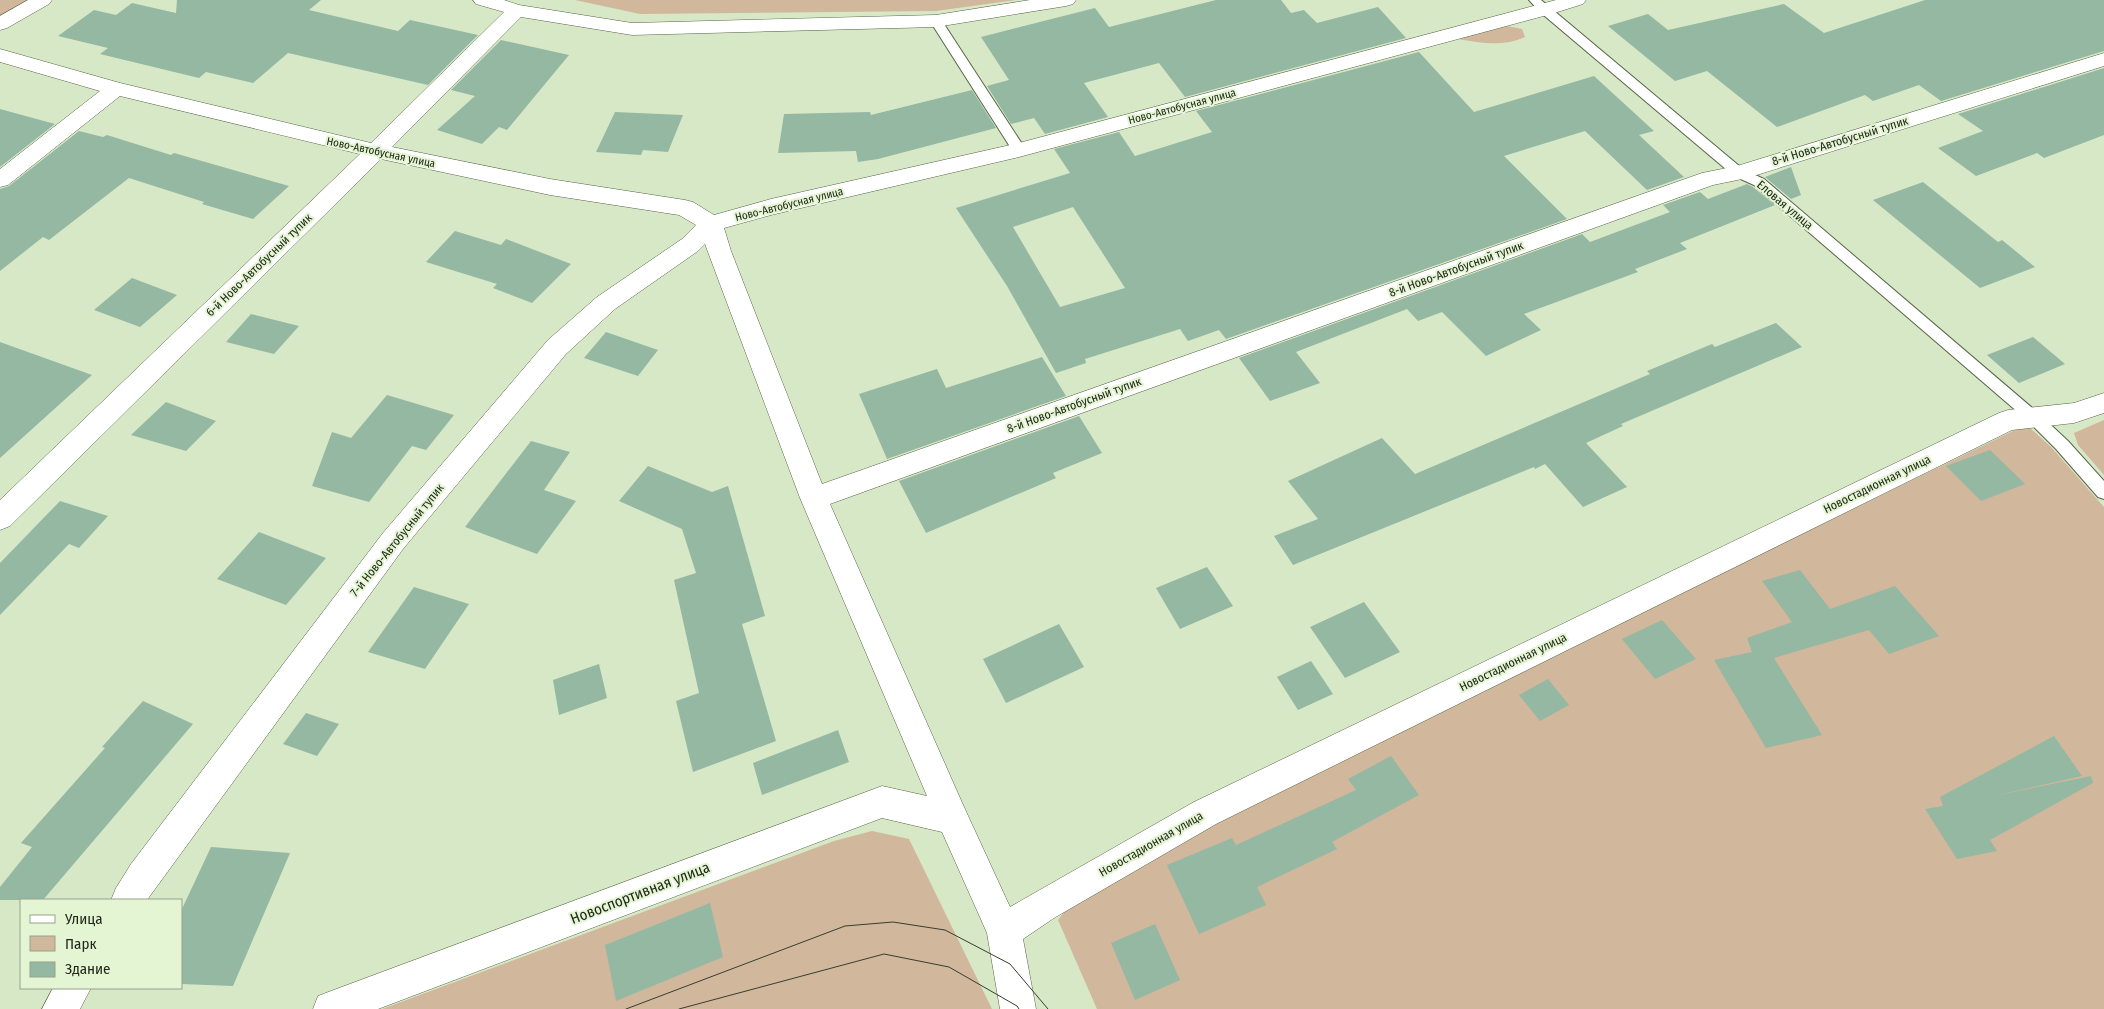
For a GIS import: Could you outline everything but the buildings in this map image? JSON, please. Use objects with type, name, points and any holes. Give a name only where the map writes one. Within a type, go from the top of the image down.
[{"type":"street","points":[[0,24],[42,0]]},
{"type":"street","points":[[483,0],[517,10],[632,29],[936,21],[1066,0]]},
{"type":"street","name":"Ново-Автобусная улица","points":[[0,55],[116,89],[376,151],[550,187],[685,208],[711,224],[771,207],[1019,150],[1540,5],[1576,0]]},
{"type":"street","name":"6-й Ново-Автобусный тупик","points":[[0,518],[376,151],[517,10]]},
{"type":"street","name":"8-й Ново-Автобусный тупик","points":[[814,498],[1710,178],[1739,173],[2104,59]]},
{"type":"street","points":[[0,180],[116,89]]},
{"type":"street","points":[[711,224],[814,498],[952,818],[1004,931],[1018,1009]]},
{"type":"street","name":"7-й Ново-Автобусный тупик","points":[[129,899],[149,868],[393,541],[557,347],[606,303],[690,245],[711,224]]},
{"type":"street","name":"Новостадионная улица","points":[[1004,931],[1042,906],[1205,813],[1999,424],[2008,420],[2032,416],[2074,413],[2104,403]]},
{"type":"street","name":"Новоспортивная улица","points":[[331,1009],[882,802],[952,818]]},
{"type":"street","points":[[60,1009],[72,989]]},
{"type":"lane","name":"Еловая улица","points":[[1540,5],[1739,173],[1759,182],[2032,416]]},
{"type":"lane","points":[[936,21],[1019,150]]},
{"type":"lane","points":[[2032,416],[2062,444],[2104,492]]},
{"type":"green space","points":[[0,0],[36,0],[0,17]]},
{"type":"green space","points":[[575,0],[1016,0],[936,11],[640,14]]},
{"type":"green space","points":[[1502,25],[1522,29],[1525,37],[1500,43],[1484,43],[1458,39],[1467,34]]},
{"type":"green space","points":[[2104,420],[2104,475],[2078,445],[2074,433]]},
{"type":"green space","points":[[2030,428],[2051,447],[2104,507],[2104,1009],[1097,1009],[1058,920],[1075,898],[1205,825],[2017,429]]},
{"type":"green space","points":[[872,831],[909,839],[992,1009],[382,1009],[834,841]]},
{"type":"tram line","points":[[626,1009],[845,926],[893,922],[945,930],[1010,964],[1048,1009]]},
{"type":"tram line","points":[[679,1009],[884,954],[949,967],[1017,1006],[1019,1009]]}]
